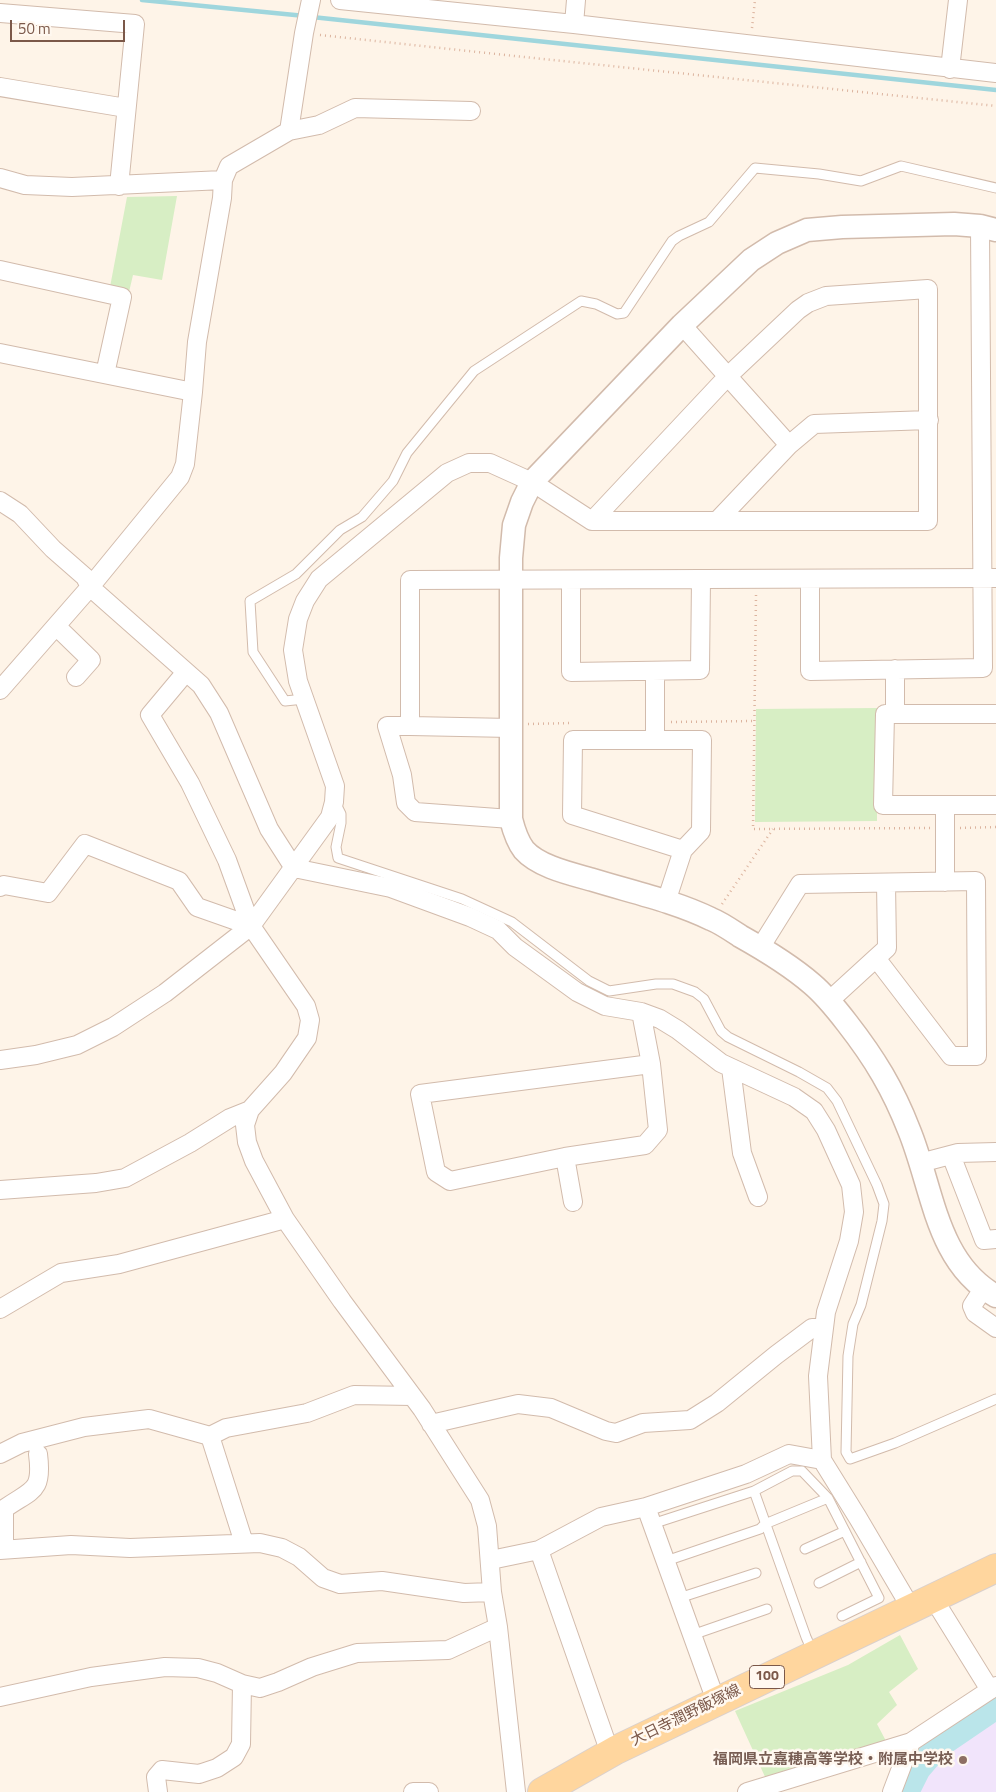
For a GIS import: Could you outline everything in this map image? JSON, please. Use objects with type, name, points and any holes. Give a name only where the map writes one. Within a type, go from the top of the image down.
[{"type":"main road","name":"大日寺潤野飯塚線","points":[[542,1792],[610,1753],[996,1568]]},
{"type":"street","points":[[340,0],[574,24],[996,73]]},
{"type":"street","points":[[574,24],[576,0]]},
{"type":"street","points":[[950,69],[958,0]]},
{"type":"street","points":[[289,131],[310,3]]},
{"type":"street","points":[[0,13],[135,24],[119,186]]},
{"type":"street","points":[[0,87],[126,108]]},
{"type":"street","points":[[0,690],[90,587],[180,476],[185,464],[197,342],[222,198],[223,180],[228,166],[289,131],[319,125],[355,108],[471,111]]},
{"type":"street","points":[[0,178],[25,185],[72,187],[223,180]]},
{"type":"street","points":[[810,579],[810,671],[983,668],[989,578],[988,228],[954,224],[842,227],[807,230],[776,243],[751,260],[682,325],[532,482],[522,502],[514,525],[511,580],[511,819],[516,838],[525,851],[540,861],[559,869],[666,902],[711,919],[777,958],[814,985],[868,1050],[891,1087],[910,1133],[948,1247],[964,1269],[990,1293],[972,1306],[976,1314],[996,1328]]},
{"type":"street","points":[[0,270],[122,297],[105,374]]},
{"type":"street","points":[[0,1060],[36,1056],[77,1045],[113,1026],[165,993],[252,926],[330,817],[334,802],[335,786],[298,681],[293,650],[298,620],[305,601],[319,579],[447,474],[468,463],[490,463],[532,482],[592,521],[928,521],[928,289],[826,296],[808,303],[798,310],[728,376],[592,521]]},
{"type":"street","points":[[682,325],[789,445]]},
{"type":"street","points":[[0,353],[193,392]]},
{"type":"street","points":[[717,521],[789,445],[814,424],[929,420]]},
{"type":"street","points":[[0,501],[20,514],[53,549],[85,577],[90,587],[201,685],[219,712],[269,829],[294,868],[391,888],[470,917],[498,930],[515,947],[577,992],[605,1006],[641,1012],[660,1019],[678,1030],[721,1063],[794,1097],[814,1112],[826,1130],[851,1185],[854,1212],[849,1241],[826,1312],[818,1376],[822,1460],[858,1518],[922,1603],[993,1688],[912,1742],[747,1792]]},
{"type":"street","points":[[410,726],[410,580],[989,578]]},
{"type":"street","points":[[571,580],[571,672],[700,670],[702,579]]},
{"type":"street","points":[[56,626],[91,660],[76,676]]},
{"type":"street","points":[[895,714],[896,669]]},
{"type":"street","points":[[655,671],[655,740]]},
{"type":"street","points":[[186,672],[150,715],[190,783],[227,860],[252,926],[306,1006],[310,1020],[307,1038],[283,1073],[250,1110],[245,1125],[247,1142],[254,1160],[285,1219],[412,1396],[480,1500],[487,1526],[492,1592],[498,1627],[516,1792]]},
{"type":"street","points":[[996,714],[884,714],[884,805],[996,805]]},
{"type":"street","points":[[511,728],[387,726],[402,775],[406,803],[415,812],[511,819]]},
{"type":"street","points":[[666,902],[683,850],[701,831],[702,740],[573,740],[572,815],[683,850]]},
{"type":"street","points":[[945,805],[945,882]]},
{"type":"street","points":[[0,887],[4,885],[48,893],[85,844],[179,881],[197,907],[252,926]]},
{"type":"street","points":[[760,948],[800,884],[976,881],[977,1056],[951,1056],[876,958]]},
{"type":"street","points":[[829,1001],[887,948],[886,883]]},
{"type":"street","points":[[641,1012],[650,1064],[658,1130],[645,1145],[565,1157],[450,1181],[436,1172],[420,1094],[650,1064]]},
{"type":"street","points":[[731,1068],[742,1153],[758,1197]]},
{"type":"street","points":[[0,1190],[125,1178],[190,1143],[230,1118],[250,1110]]},
{"type":"street","points":[[920,1163],[958,1153],[996,1152]]},
{"type":"street","points":[[951,1155],[984,1240],[996,1239]]},
{"type":"street","points":[[565,1157],[573,1202]]},
{"type":"street","points":[[0,1309],[61,1273],[119,1264],[285,1219]]},
{"type":"street","points":[[431,1424],[518,1404],[551,1408],[606,1431],[616,1433],[643,1423],[690,1420],[717,1403],[812,1328],[824,1328]]},
{"type":"street","points":[[0,1454],[22,1443],[84,1427],[149,1419],[210,1436],[226,1428],[307,1413],[354,1395],[412,1396]]},
{"type":"street","points":[[210,1436],[244,1543]]},
{"type":"street","points":[[38,1454],[41,1472],[33,1491],[4,1509],[2,1549],[71,1545],[130,1548],[260,1543],[282,1548],[299,1557],[323,1578],[340,1584],[382,1581],[464,1593],[492,1592]]},
{"type":"street","points":[[491,1560],[539,1550],[601,1517],[646,1507],[746,1474],[789,1454],[822,1460]]},
{"type":"street","points":[[646,1507],[716,1701]]},
{"type":"street","points":[[539,1550],[610,1753]]},
{"type":"street","points":[[0,1697],[91,1677],[165,1667],[198,1668],[217,1673],[242,1684],[260,1688],[312,1667],[357,1653],[448,1650],[498,1627]]},
{"type":"street","points":[[158,1792],[156,1777],[162,1770],[199,1774],[217,1768],[234,1757],[240,1744],[242,1684]]},
{"type":"street","points":[[892,1792],[912,1742]]},
{"type":"street","points":[[414,1792],[428,1792]]},
{"type":"lane","points":[[304,699],[285,701],[252,652],[250,600],[296,574],[340,530],[362,518],[393,481],[407,452],[474,371],[581,301],[596,304],[617,314],[624,313],[672,241],[709,222],[755,168],[819,174],[861,181],[901,166],[996,188]]},
{"type":"lane","points":[[334,802],[342,814],[336,847],[338,858],[462,899],[512,922],[589,980],[609,991],[656,984],[673,984],[696,992],[704,999],[721,1031],[728,1037],[827,1088],[841,1110],[878,1185],[884,1204],[882,1221],[862,1305],[853,1324],[848,1356],[846,1452],[850,1459],[896,1443],[996,1399]]},
{"type":"lane","points":[[652,1524],[754,1491],[792,1471],[802,1471],[828,1498],[879,1598],[842,1616]]},
{"type":"lane","points":[[754,1491],[814,1655]]},
{"type":"lane","points":[[666,1561],[760,1528],[765,1524],[828,1498]]},
{"type":"lane","points":[[805,1549],[845,1530]]},
{"type":"lane","points":[[819,1583],[861,1562]]},
{"type":"lane","points":[[679,1598],[756,1573]]},
{"type":"lane","points":[[692,1635],[767,1608]]},
{"type":"path","points":[[750,45],[755,0]]},
{"type":"path","points":[[304,33],[524,58],[996,106]]},
{"type":"path","points":[[756,593],[753,829],[996,827]]},
{"type":"path","points":[[718,910],[773,829]]},
{"type":"shaded area","name":"福岡県立嘉穂高等学校・附属中学校","points":[[996,1711],[996,1792],[909,1792],[920,1772],[938,1748]]},
{"type":"green space","points":[[177,196],[162,280],[133,275],[129,292],[110,287],[127,197]]},
{"type":"green space","points":[[877,708],[877,821],[755,822],[756,709]]},
{"type":"green space","points":[[900,1635],[918,1669],[889,1692],[897,1705],[877,1724],[886,1741],[766,1779],[735,1711],[848,1665]]},
{"type":"waterway","points":[[142,0],[305,16]]},
{"type":"waterway","points":[[312,17],[996,90]]},
{"type":"waterway","points":[[905,1792],[917,1768],[936,1746],[996,1705]]},
{"type":"place","name":"福岡県立嘉穂高等学校・附属中学校","points":[[963,1760]]}]
